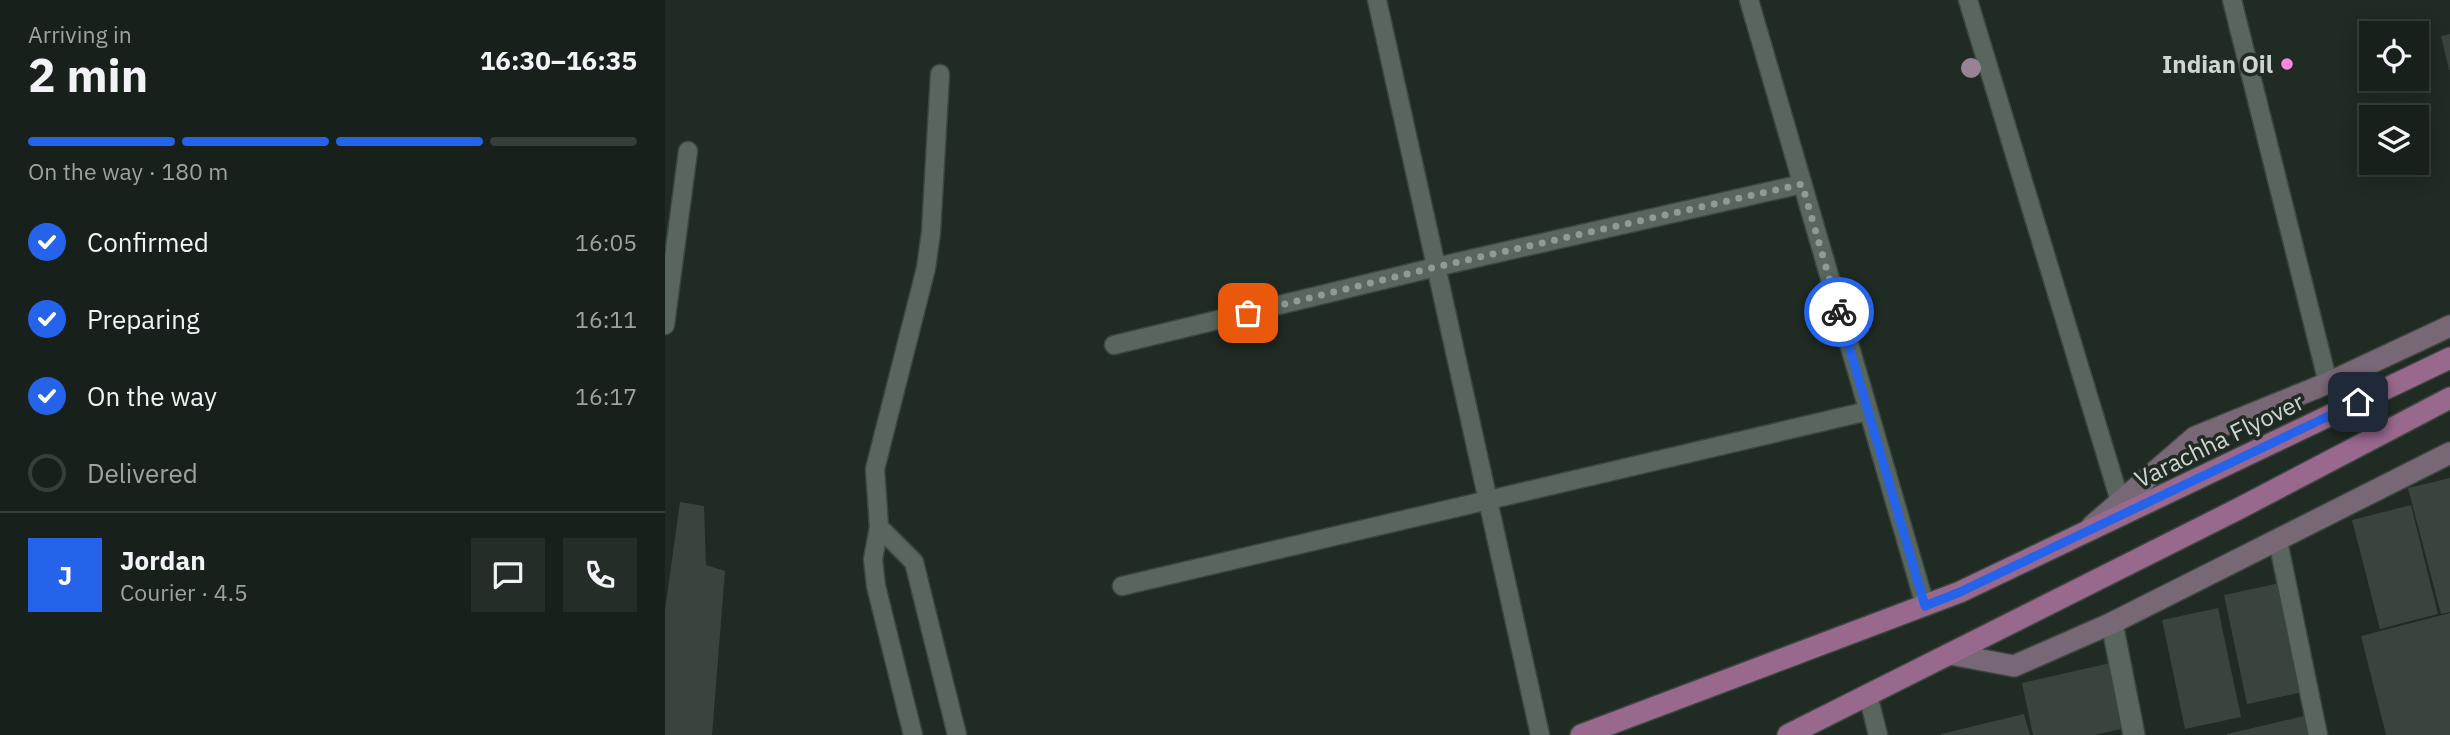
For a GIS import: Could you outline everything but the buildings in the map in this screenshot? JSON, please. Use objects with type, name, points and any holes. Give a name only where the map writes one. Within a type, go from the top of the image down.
[{"type":"main road","name":"Varachha Flyover","points":[[1581,735],[1960,592],[2450,358]]},
{"type":"main road","points":[[1788,735],[2242,507],[2450,398]]},
{"type":"street","points":[[2085,533],[2196,437],[2328,383],[2450,326]]},
{"type":"street","points":[[1949,654],[2014,666],[2112,623],[2450,453]]},
{"type":"street","points":[[2112,623],[2134,735]]},
{"type":"street","points":[[1623,735],[1633,715]]},
{"type":"lane","points":[[1377,0],[1540,735]]},
{"type":"lane","points":[[1749,0],[1925,606]]},
{"type":"lane","points":[[1968,0],[2120,501]]},
{"type":"lane","points":[[2232,0],[2328,383]]},
{"type":"lane","points":[[913,735],[876,586],[873,559],[879,527],[875,469],[926,268],[940,74]]},
{"type":"lane","points":[[665,325],[688,151]]},
{"type":"lane","points":[[1114,345],[1436,267],[1802,184]]},
{"type":"lane","points":[[1122,586],[1868,411]]},
{"type":"lane","points":[[879,527],[914,562],[957,735]]},
{"type":"lane","points":[[2278,541],[2318,735]]},
{"type":"lane","points":[[1868,695],[1878,735]]},
{"type":"way so far","points":[[1248,313],[1436,267],[1802,184],[1839,312]]},
{"type":"place","name":"Indian Oil","points":[[2287,64]]},
{"type":"route","points":[[1839,312],[1925,606],[1960,592],[2358,402]]}]
